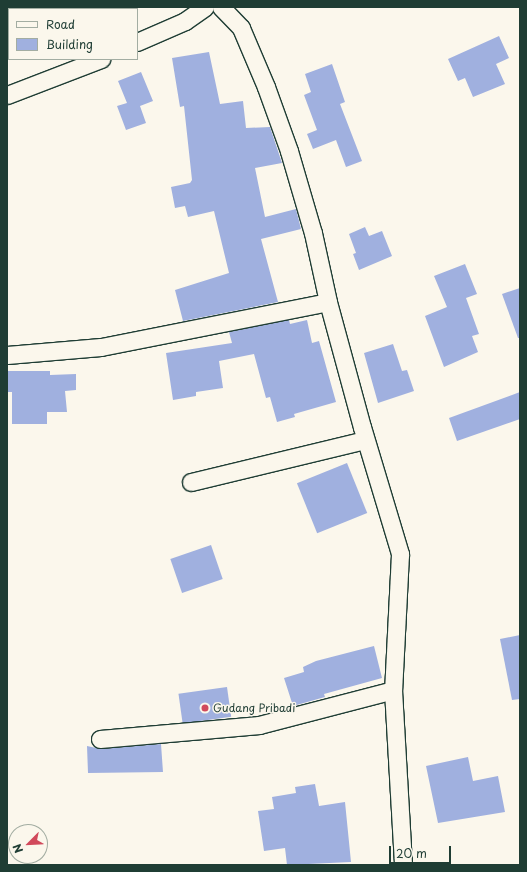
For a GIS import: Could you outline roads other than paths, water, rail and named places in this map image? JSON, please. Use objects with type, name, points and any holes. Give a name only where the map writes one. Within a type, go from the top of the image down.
[{"type":"street","points":[[138,42],[185,21],[205,7]]},
{"type":"street","points":[[221,7],[241,28],[266,87],[313,233],[328,302],[366,440],[400,554],[393,690],[403,865]]},
{"type":"street","points":[[7,95],[98,60]]},
{"type":"street","points":[[7,355],[101,347],[328,302]]},
{"type":"street","points":[[191,482],[366,440]]},
{"type":"street","points":[[100,739],[259,725],[393,690]]},
{"type":"place","name":"Gudang Pribadi","points":[[205,708]]}]
